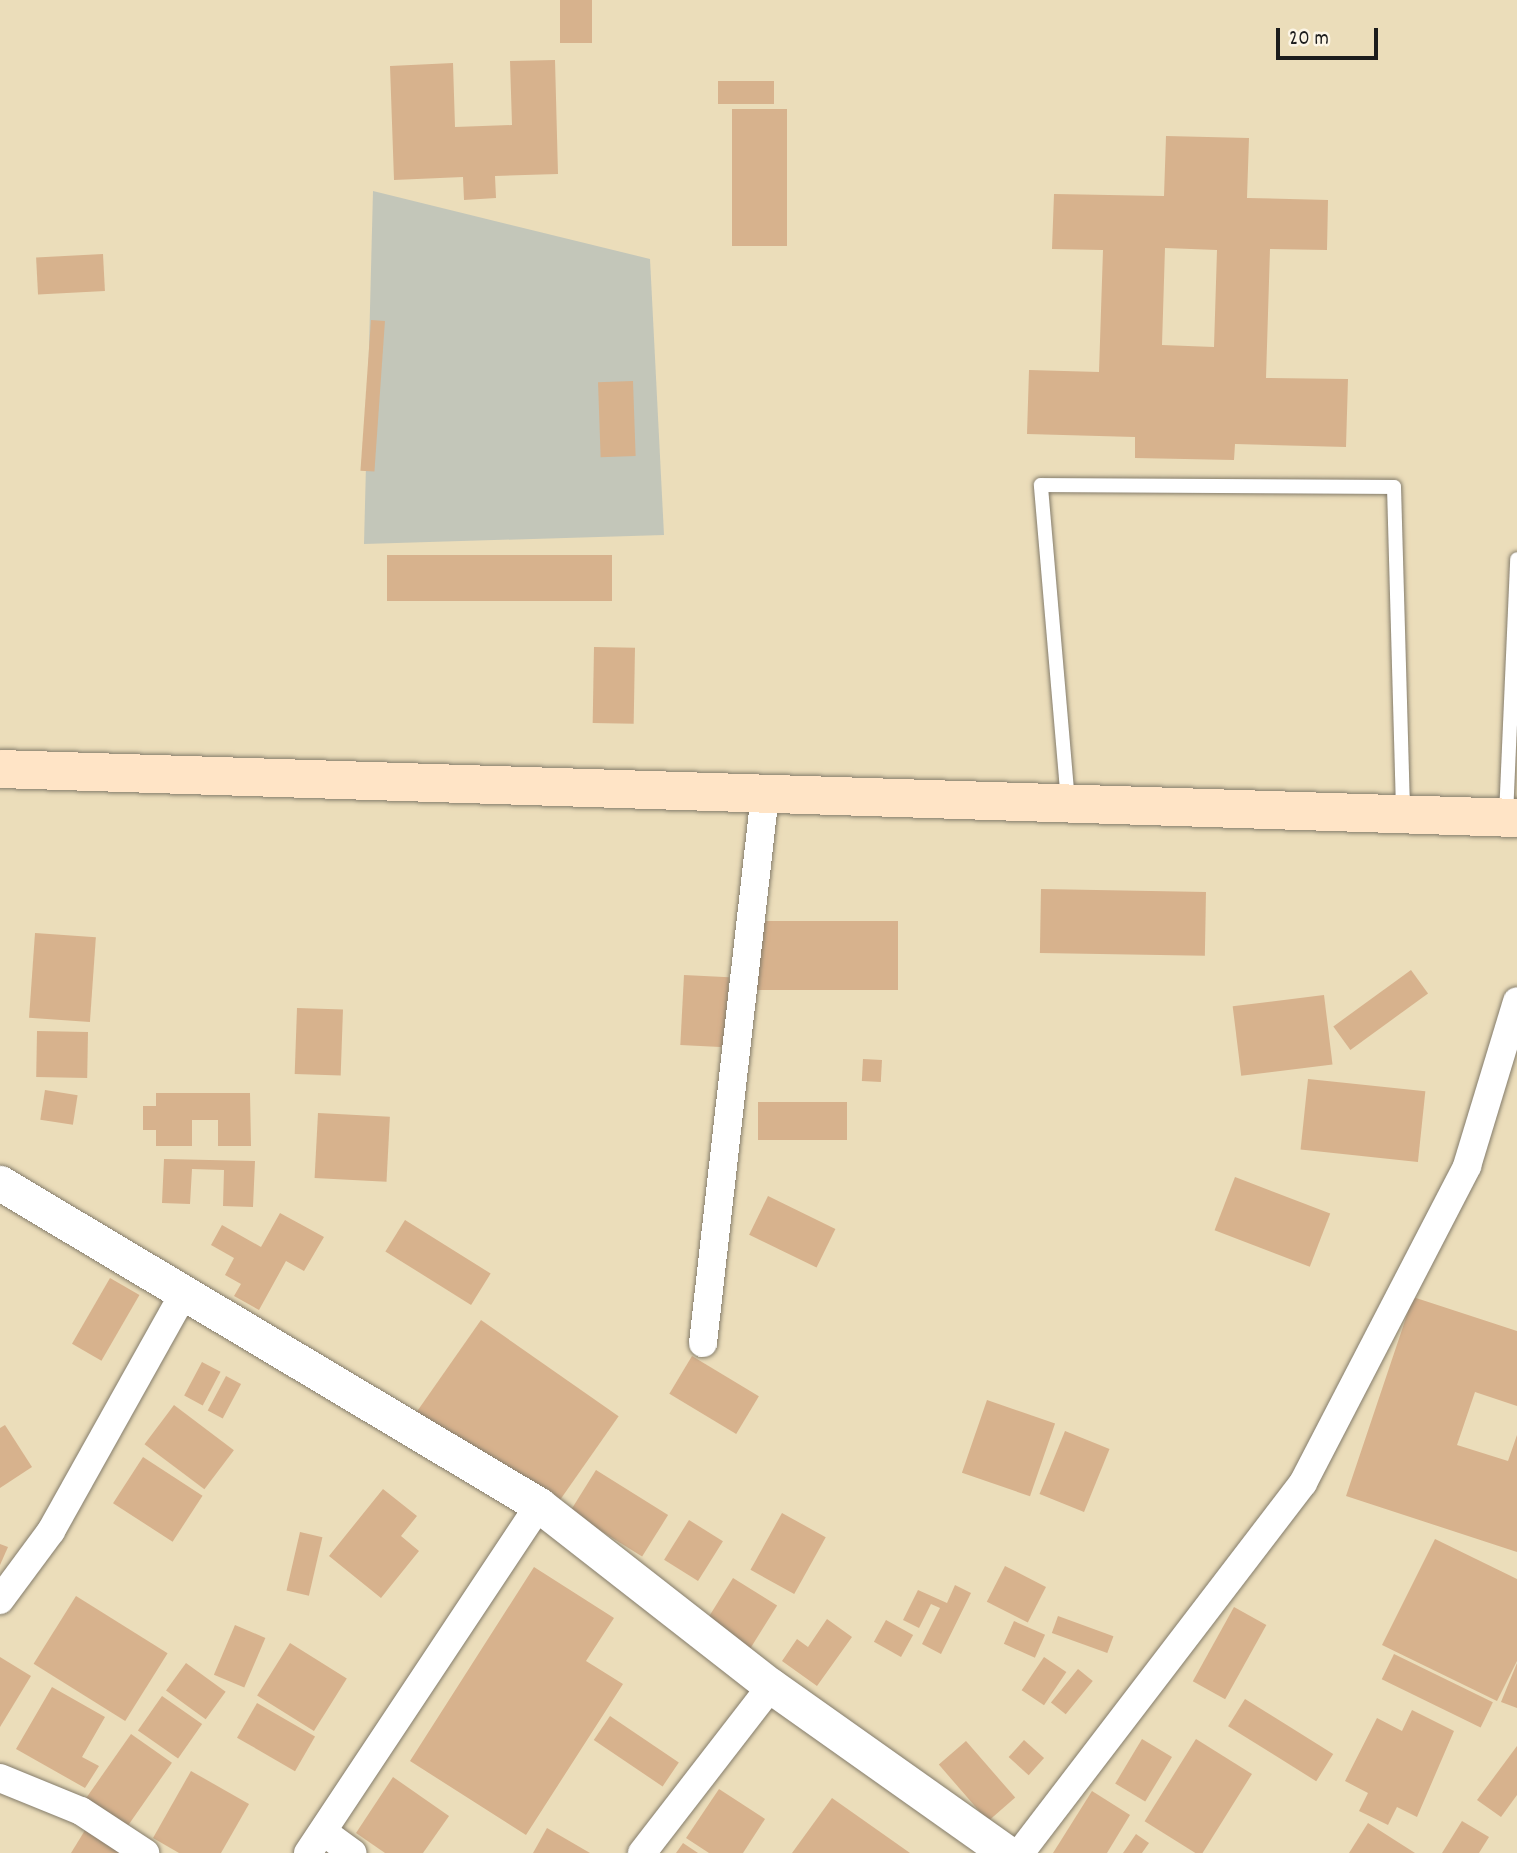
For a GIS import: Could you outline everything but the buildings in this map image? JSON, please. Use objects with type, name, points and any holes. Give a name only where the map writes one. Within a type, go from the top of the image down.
[{"type":"main road","points":[[0,769],[1512,818]]},
{"type":"street","points":[[703,1343],[765,794]]},
{"type":"street","points":[[1020,1853],[1303,1483],[1467,1166],[1517,1001]]},
{"type":"street","points":[[0,1184],[540,1505],[771,1686],[1007,1853]]},
{"type":"street","points":[[0,1600],[51,1531],[185,1292]]},
{"type":"street","points":[[353,1853],[316,1843],[540,1505]]},
{"type":"street","points":[[642,1853],[771,1686]]},
{"type":"street","points":[[0,1778],[81,1811],[145,1853]]},
{"type":"lane","points":[[1068,804],[1041,485],[1394,487],[1402,814]]},
{"type":"lane","points":[[1512,818],[1517,559]]},
{"type":"shaded area","points":[[373,191],[650,259],[664,535],[364,544]]}]
